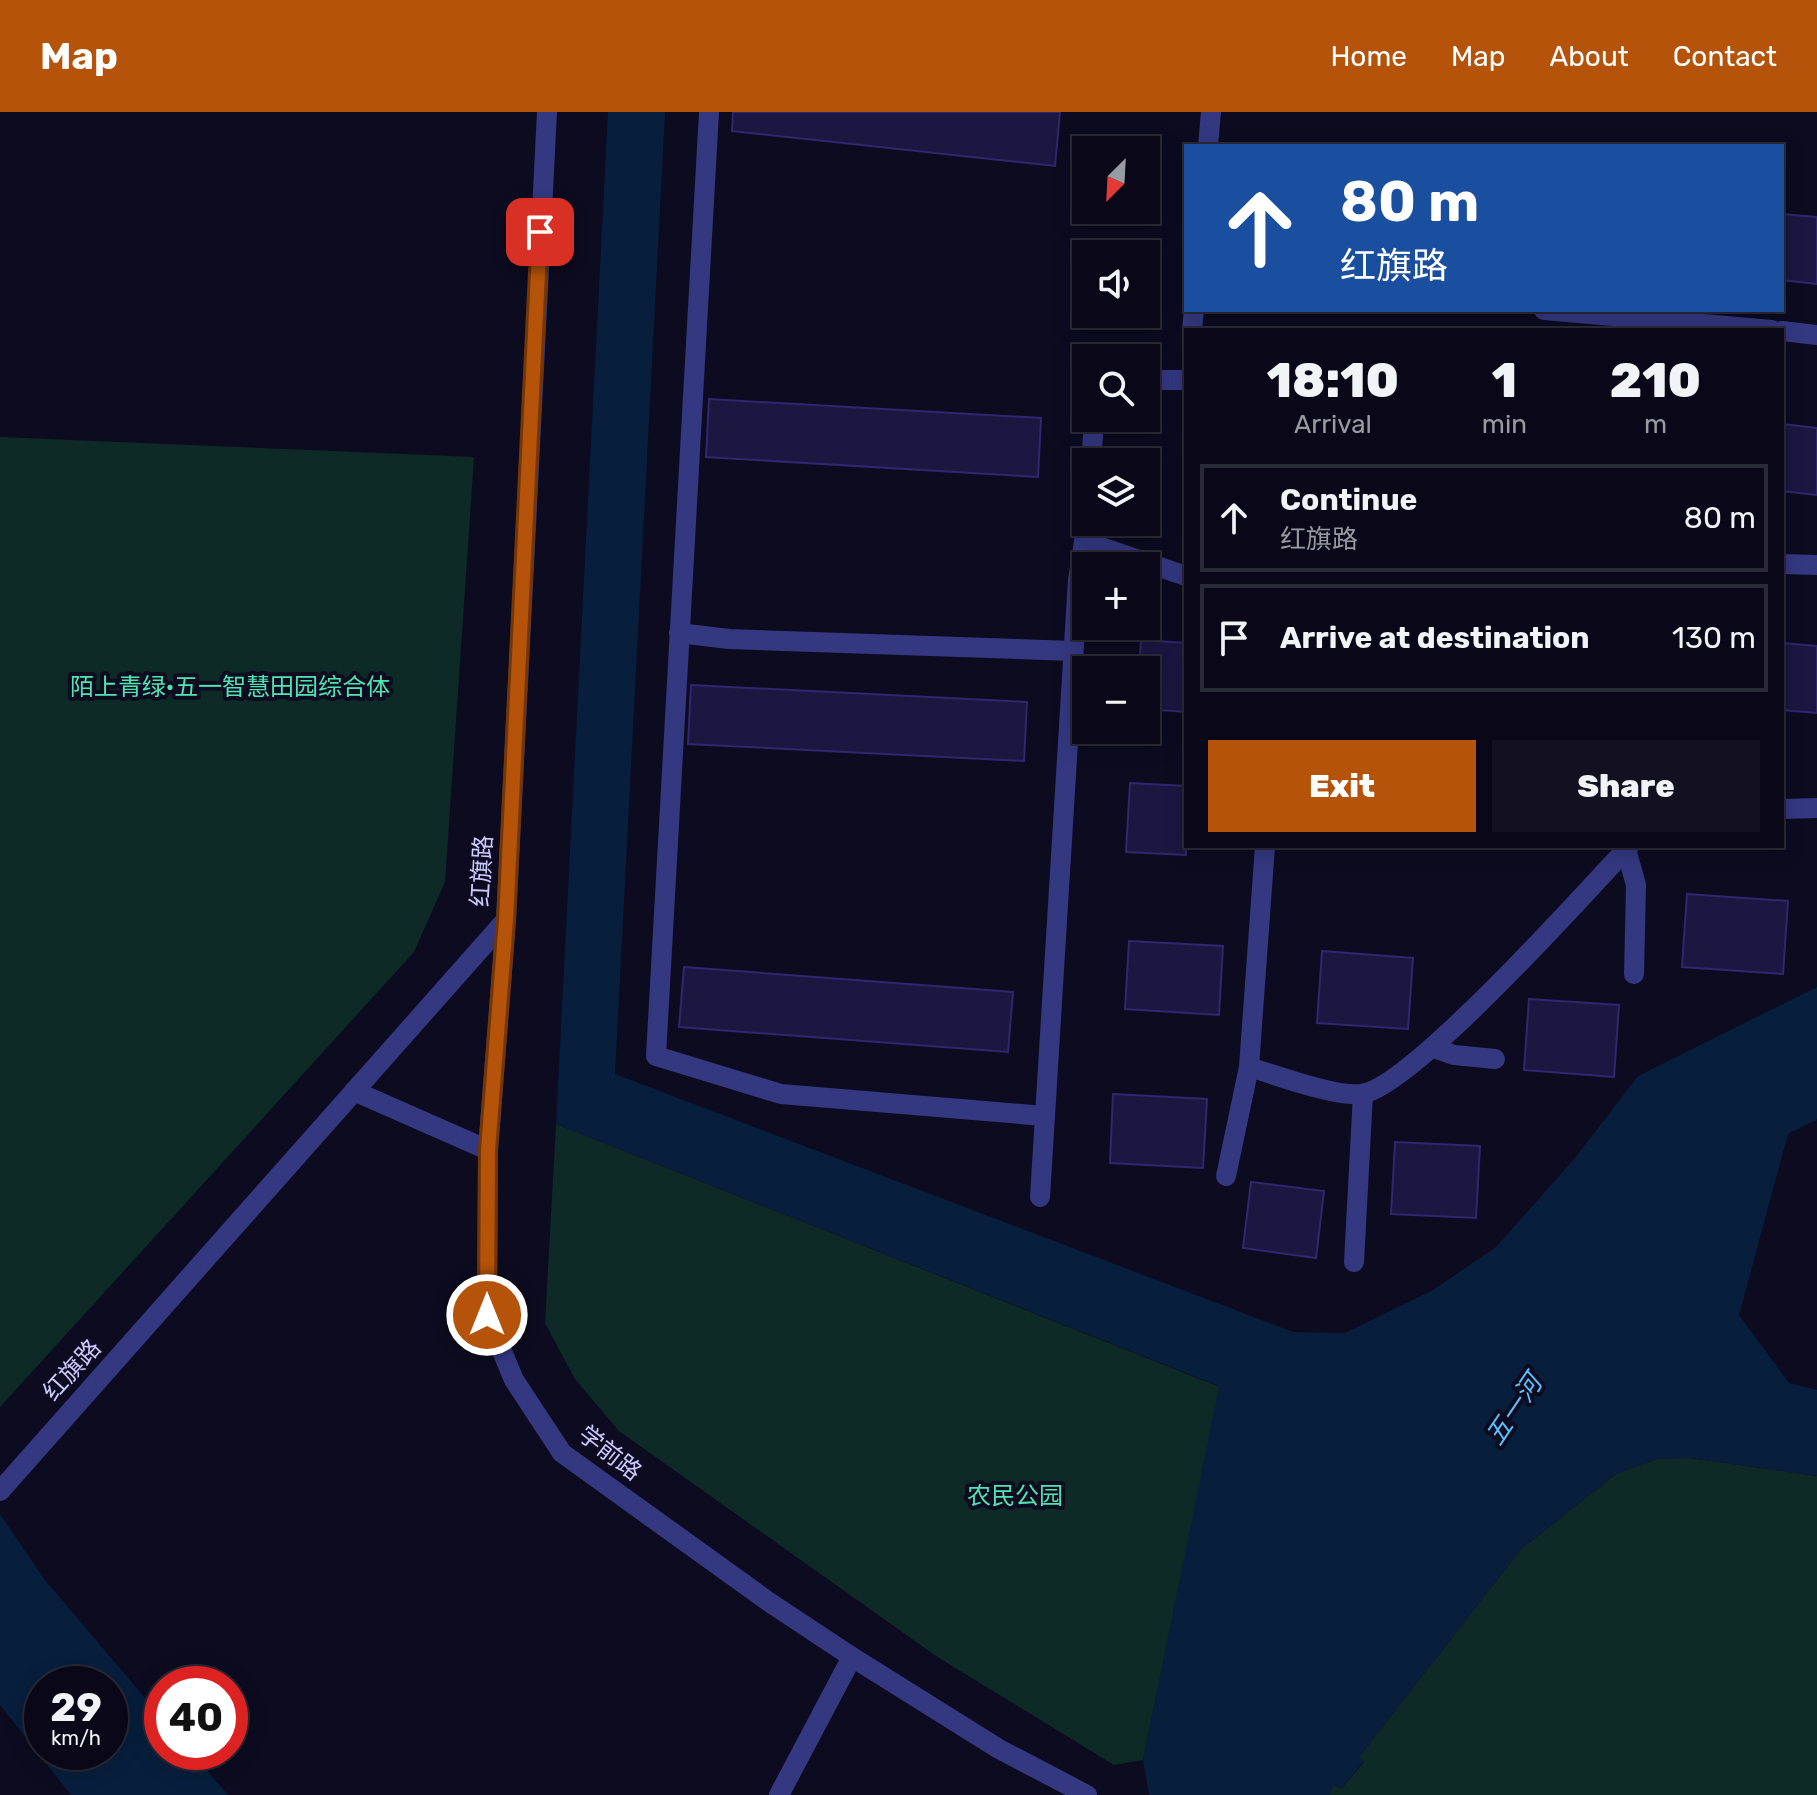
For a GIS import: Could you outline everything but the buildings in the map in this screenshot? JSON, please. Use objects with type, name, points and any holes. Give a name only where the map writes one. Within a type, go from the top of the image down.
[{"type":"street","name":"红旗路","points":[[0,1491],[506,920],[547,112]]},
{"type":"street","points":[[709,112],[656,1056],[781,1094],[1044,1116]]},
{"type":"street","points":[[1208,144],[1211,112]]},
{"type":"street","points":[[1558,312],[1744,328]]},
{"type":"street","points":[[1784,331],[1817,335]]},
{"type":"street","points":[[1160,380],[1184,380]]},
{"type":"street","points":[[1040,1197],[1073,651],[1078,580],[1086,536]]},
{"type":"street","points":[[1096,536],[1184,575]]},
{"type":"street","points":[[1784,564],[1817,565]]},
{"type":"street","points":[[679,633],[729,639],[1073,651]]},
{"type":"street","points":[[1784,809],[1817,808]]},
{"type":"street","points":[[1226,1176],[1249,1067],[1265,848]]},
{"type":"street","points":[[1249,1067],[1336,1091],[1363,1094],[1393,1080],[1434,1048],[1628,848]]},
{"type":"street","points":[[1628,848],[1636,885],[1634,974]]},
{"type":"street","name":"学前路","points":[[506,920],[488,1150],[487,1315],[514,1380],[562,1453],[769,1602],[852,1657],[999,1749],[1087,1795]]},
{"type":"street","points":[[1434,1048],[1454,1055],[1495,1059]]},
{"type":"street","points":[[354,1091],[488,1150]]},
{"type":"street","points":[[1354,1262],[1363,1094]]},
{"type":"street","points":[[779,1795],[852,1657]]},
{"type":"green space","name":"陌上青绿·五一智慧田园综合体","points":[[0,437],[474,457],[445,882],[414,952],[0,1407]]},
{"type":"green space","name":"农民公园","points":[[556,1124],[1220,1387],[1143,1760],[1114,1765],[936,1656],[619,1431],[575,1379],[545,1323]]},
{"type":"green space","points":[[1690,1458],[1817,1476],[1817,1795],[1329,1795],[1333,1785],[1342,1788],[1364,1762],[1359,1757],[1521,1549],[1616,1474],[1657,1459]]},
{"type":"water","name":"五一河","points":[[608,112],[665,112],[615,1074],[1293,1332],[1345,1333],[1433,1290],[1496,1247],[1575,1158],[1638,1076],[1817,987],[1817,1119],[1788,1134],[1739,1315],[1789,1383],[1817,1390],[1817,1476],[1690,1458],[1657,1459],[1616,1474],[1521,1549],[1359,1757],[1364,1761],[1342,1788],[1333,1786],[1329,1795],[1149,1795],[1143,1760],[1219,1386],[556,1124]]},
{"type":"water","points":[[0,1514],[44,1579],[118,1666],[24,1666],[24,1735],[0,1705]]},
{"type":"water","points":[[128,1678],[144,1697],[144,1770],[206,1770],[228,1795],[71,1795],[51,1770],[128,1770]]},
{"type":"route","points":[[487,1315],[488,1150],[506,920],[540,232]]}]
